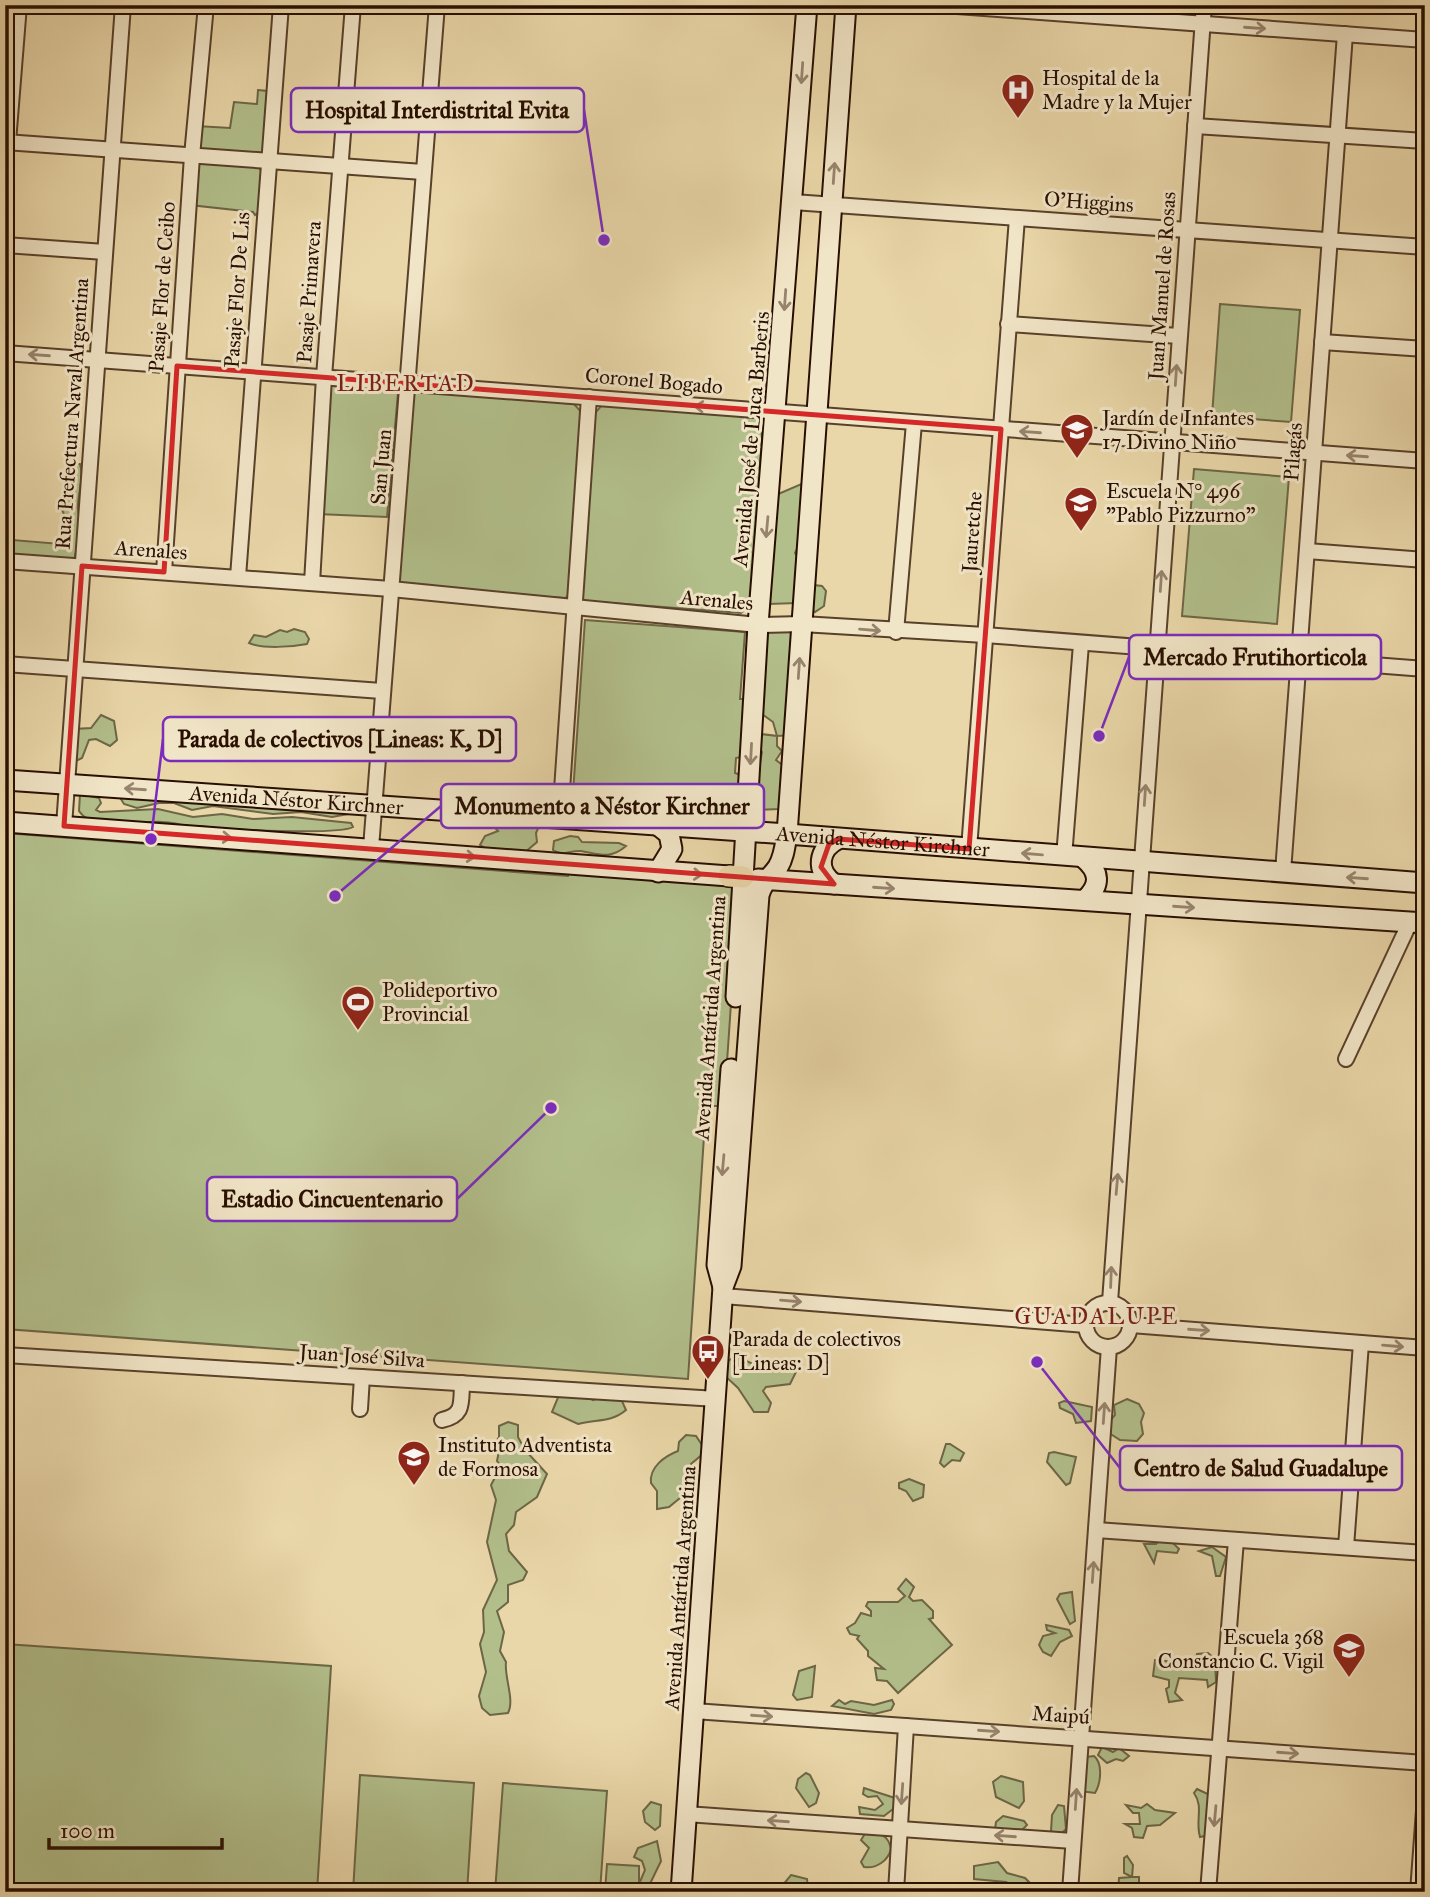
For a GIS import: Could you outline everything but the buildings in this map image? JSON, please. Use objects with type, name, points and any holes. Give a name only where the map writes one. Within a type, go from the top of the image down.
[{"type":"main road","name":"Avenida José de Luca Barberis","points":[[745,878],[758,625],[777,412],[807,5]]},
{"type":"main road","points":[[745,878],[777,869],[785,851],[787,834],[846,5]]},
{"type":"main road","name":"Avenida Néstor Kirchner","points":[[5,780],[787,834],[1425,883]]},
{"type":"main road","name":"Avenida Néstor Kirchner","points":[[5,822],[658,872],[1417,923]]},
{"type":"main road","points":[[658,872],[672,849],[668,834],[659,826]]},
{"type":"main road","points":[[834,884],[825,878],[821,867],[822,855],[828,844],[838,839]]},
{"type":"main road","points":[[1074,858],[1097,874],[1097,884],[1085,900]]},
{"type":"main road","name":"Avenida Antártida Argentina","points":[[681,1892],[717,1399],[723,1292],[717,1265],[745,878]]},
{"type":"street","points":[[19,5],[7,142],[424,172]]},
{"type":"street","name":"Rua Prefectura Naval Argentina","points":[[64,825],[123,5]]},
{"type":"street","name":"Pasaje Flor de Ceibo","points":[[164,572],[192,156],[206,5]]},
{"type":"street","name":"Pasaje Flor De Lis","points":[[238,577],[281,5]]},
{"type":"street","name":"Pasaje Primavera","points":[[312,583],[324,377],[353,5]]},
{"type":"street","name":"San Juan","points":[[371,848],[382,691],[410,384],[437,5]]},
{"type":"street","points":[[943,5],[1425,40]]},
{"type":"street","name":"Juan Manuel de Rosas","points":[[1110,1303],[1204,5]]},
{"type":"street","name":"Pilagás","points":[[1283,872],[1345,34]]},
{"type":"street","points":[[1195,126],[1425,141]]},
{"type":"street","name":"O'Higgins","points":[[793,202],[1425,247]]},
{"type":"street","name":"Jauretche","points":[[969,849],[1017,218]]},
{"type":"street","points":[[5,245],[105,252]]},
{"type":"street","points":[[1008,324],[1179,336]]},
{"type":"street","points":[[1322,342],[1425,349]]},
{"type":"street","name":"Coronel Bogado","points":[[5,353],[1425,461]]},
{"type":"street","points":[[560,820],[572,607],[589,397]]},
{"type":"street","points":[[896,632],[914,423]]},
{"type":"street","points":[[1307,551],[1425,560]]},
{"type":"street","name":"Arenales","points":[[5,561],[391,589],[758,625],[802,624],[896,632],[985,635],[1425,669]]},
{"type":"street","points":[[1074,858],[1081,644]]},
{"type":"street","points":[[5,664],[382,691]]},
{"type":"street","points":[[1346,1059],[1417,923]]},
{"type":"street","points":[[723,1292],[1086,1325]]},
{"type":"street","points":[[1110,1303],[1120,1306],[1128,1314],[1130,1325],[1124,1340],[1109,1347],[1093,1341],[1086,1325],[1093,1308],[1110,1303]]},
{"type":"street","points":[[1130,1325],[1425,1348]]},
{"type":"street","points":[[1346,1548],[1361,1343]]},
{"type":"street","points":[[1070,1892],[1109,1347]]},
{"type":"street","name":"Juan José Silva","points":[[5,1355],[717,1399]]},
{"type":"street","points":[[360,1409],[362,1377]]},
{"type":"street","points":[[442,1420],[455,1417],[461,1410],[462,1383]]},
{"type":"street","points":[[1096,1530],[1425,1553]]},
{"type":"street","points":[[1208,1892],[1236,1540]]},
{"type":"street","name":"Maipú","points":[[694,1711],[1425,1763]]},
{"type":"street","points":[[896,1892],[906,1726]]},
{"type":"street","points":[[1418,1892],[1425,1797]]},
{"type":"street","points":[[686,1814],[1073,1841]]},
{"type":"highlighted area","points":[[177,366],[1001,429],[969,849],[838,839],[829,844],[821,867],[834,884],[64,826],[82,566],[164,572]]},
{"type":"green space","points":[[258,90],[267,91],[263,155],[196,151],[197,126],[230,128],[234,102],[257,104]]},
{"type":"green space","points":[[193,161],[257,165],[262,172],[259,212],[255,215],[253,212],[190,205]]},
{"type":"green space","points":[[1220,304],[1300,310],[1291,422],[1212,416]]},
{"type":"green space","points":[[327,385],[398,393],[387,517],[318,514]]},
{"type":"green space","points":[[423,389],[574,404],[583,414],[568,596],[565,598],[399,587],[395,583],[404,392]]},
{"type":"green space","points":[[602,405],[755,414],[762,434],[760,469],[765,486],[759,488],[751,605],[741,613],[585,601],[581,598],[590,419]]},
{"type":"green space","points":[[73,464],[80,464],[81,471],[78,508],[81,521],[73,562],[7,555],[12,551],[13,540],[60,544],[65,517],[59,502],[70,486],[67,475]]},
{"type":"green space","points":[[1194,469],[1289,477],[1277,624],[1182,616]]},
{"type":"green space","points":[[806,482],[799,545],[795,553],[814,585],[822,586],[826,591],[824,606],[815,612],[797,603],[769,604],[768,591],[776,495]]},
{"type":"green space","points":[[585,620],[745,632],[740,699],[744,699],[741,757],[736,758],[735,773],[741,775],[740,796],[733,796],[733,805],[716,805],[712,811],[688,810],[690,802],[679,811],[669,810],[667,800],[613,796],[598,808],[592,804],[595,795],[573,793]]},
{"type":"green space","points":[[770,627],[794,632],[793,735],[777,736],[773,722],[762,714],[756,646]]},
{"type":"green space","points":[[294,629],[305,632],[309,639],[307,644],[270,647],[249,643],[254,635],[266,637],[280,630],[287,632]]},
{"type":"green space","points":[[101,715],[114,721],[117,740],[110,746],[96,739],[89,740],[82,758],[74,762],[74,729],[91,728]]},
{"type":"green space","points":[[761,734],[777,736],[777,746],[782,751],[776,760],[785,767],[785,805],[779,809],[752,810],[762,752],[757,746]]},
{"type":"green space","points":[[80,794],[99,798],[101,803],[96,810],[100,812],[158,809],[193,817],[222,814],[253,819],[292,817],[351,823],[353,827],[327,831],[280,831],[201,826],[196,829],[163,822],[106,824],[86,818],[79,811]]},
{"type":"green space","points":[[119,796],[354,813],[332,817],[301,812],[273,814],[213,806],[192,810],[174,803],[137,808],[124,804]]},
{"type":"green space","points":[[489,821],[540,824],[536,833],[537,842],[524,853],[493,853],[480,845],[485,836],[498,831]]},
{"type":"green space","name":"Polideportivo Provincial","points":[[5,833],[568,876],[569,872],[735,884],[735,945],[724,1106],[706,1106],[688,1379],[5,1329]]},
{"type":"green space","points":[[570,836],[578,837],[582,842],[619,843],[626,846],[615,853],[604,855],[581,851],[560,853],[553,850],[554,841]]},
{"type":"green space","points":[[735,1356],[762,1368],[780,1363],[796,1372],[790,1384],[766,1387],[763,1391],[771,1403],[768,1412],[754,1412],[738,1388],[724,1375],[727,1362]]},
{"type":"green space","points":[[582,1393],[593,1400],[600,1397],[621,1399],[626,1410],[609,1419],[578,1424],[552,1412],[559,1395]]},
{"type":"green space","points":[[1127,1399],[1139,1404],[1144,1413],[1141,1422],[1143,1434],[1137,1441],[1120,1440],[1109,1433],[1109,1422],[1115,1415],[1114,1405]]},
{"type":"green space","points":[[1064,1401],[1092,1407],[1091,1421],[1076,1423],[1073,1414],[1060,1408],[1059,1403]]},
{"type":"green space","points":[[508,1422],[518,1425],[518,1437],[525,1450],[547,1474],[537,1497],[516,1512],[514,1525],[506,1534],[509,1551],[527,1572],[523,1580],[508,1585],[508,1602],[497,1611],[504,1632],[500,1651],[506,1662],[510,1708],[508,1713],[490,1715],[482,1708],[479,1696],[486,1672],[480,1644],[484,1632],[483,1610],[497,1580],[487,1542],[496,1500],[491,1485],[501,1466],[497,1461],[499,1451],[495,1443],[499,1437],[499,1426]]},
{"type":"green space","points":[[686,1435],[696,1436],[704,1448],[704,1453],[691,1464],[691,1489],[669,1507],[657,1509],[657,1491],[651,1483],[651,1477],[655,1467],[663,1459],[678,1451],[679,1442]]},
{"type":"green space","points":[[946,1444],[964,1453],[960,1461],[952,1460],[944,1467],[940,1463]]},
{"type":"green space","points":[[1049,1453],[1076,1457],[1070,1483],[1066,1485],[1047,1462]]},
{"type":"green space","points":[[909,1479],[924,1485],[923,1497],[913,1501],[906,1491],[899,1488],[899,1483]]},
{"type":"green space","points":[[1162,1538],[1171,1541],[1179,1549],[1177,1553],[1157,1551],[1154,1563],[1144,1544],[1156,1544]]},
{"type":"green space","points":[[1212,1547],[1226,1557],[1220,1576],[1216,1576],[1212,1556],[1199,1551]]},
{"type":"green space","points":[[906,1579],[914,1587],[909,1597],[913,1601],[922,1600],[933,1611],[933,1618],[929,1619],[952,1645],[898,1693],[887,1681],[877,1680],[875,1668],[884,1669],[868,1656],[868,1651],[857,1639],[859,1636],[850,1634],[847,1628],[855,1623],[861,1613],[871,1616],[871,1611],[866,1606],[868,1602],[898,1602],[905,1596],[898,1589]]},
{"type":"green space","points":[[1072,1592],[1075,1621],[1070,1624],[1057,1599],[1060,1594]]},
{"type":"green space","points":[[1046,1625],[1069,1630],[1072,1636],[1060,1642],[1051,1656],[1043,1652],[1039,1645],[1043,1636],[1055,1633],[1047,1630]]},
{"type":"green space","points":[[5,1644],[331,1666],[317,1892],[5,1892]]},
{"type":"green space","points":[[1208,1653],[1215,1659],[1216,1682],[1208,1687],[1207,1680],[1179,1678],[1175,1693],[1182,1700],[1169,1702],[1166,1689],[1169,1687],[1169,1680],[1153,1676],[1155,1660],[1195,1664],[1197,1654]]},
{"type":"green space","points":[[815,1666],[812,1697],[797,1700],[793,1695],[799,1671]]},
{"type":"green space","points":[[839,1700],[845,1704],[851,1701],[874,1705],[892,1700],[894,1704],[891,1710],[874,1714],[832,1706]]},
{"type":"green space","points":[[1102,1747],[1113,1752],[1119,1748],[1129,1756],[1123,1761],[1116,1759],[1107,1763],[1098,1755]]},
{"type":"green space","points":[[1094,1756],[1100,1768],[1097,1789],[1095,1793],[1080,1791],[1078,1758]]},
{"type":"green space","points":[[806,1773],[810,1775],[819,1793],[816,1803],[809,1807],[796,1788],[798,1779]]},
{"type":"green space","points":[[360,1775],[474,1783],[467,1892],[353,1892]]},
{"type":"green space","points":[[1001,1776],[1023,1782],[1024,1801],[1019,1808],[996,1797],[993,1782]]},
{"type":"green space","points":[[503,1783],[607,1791],[600,1892],[495,1892]]},
{"type":"green space","points":[[864,1788],[898,1799],[897,1806],[884,1816],[860,1814],[859,1807],[875,1810],[883,1804],[877,1796],[868,1797],[863,1794]]},
{"type":"green space","points":[[1197,1789],[1210,1795],[1205,1836],[1200,1837],[1199,1809],[1194,1793]]},
{"type":"green space","points":[[651,1802],[661,1805],[660,1826],[655,1830],[645,1822],[643,1811]]},
{"type":"green space","points":[[1147,1804],[1155,1810],[1175,1813],[1160,1825],[1147,1826],[1143,1838],[1134,1837],[1132,1828],[1125,1824],[1140,1824],[1139,1813],[1133,1813],[1126,1805],[1141,1808]]},
{"type":"green space","points":[[1058,1805],[1064,1806],[1066,1829],[1060,1835],[1051,1831],[1052,1815]]},
{"type":"green space","points":[[1003,1816],[1024,1821],[1027,1825],[1022,1830],[995,1829],[996,1822]]},
{"type":"green space","points":[[866,1832],[885,1837],[891,1849],[884,1860],[873,1867],[864,1867],[861,1862],[869,1848],[861,1840]]},
{"type":"green space","points":[[657,1841],[661,1861],[646,1892],[605,1892],[607,1864],[639,1866],[639,1884],[645,1870],[642,1861],[634,1857],[638,1848]]},
{"type":"green space","points":[[1127,1856],[1133,1865],[1132,1877],[1124,1873],[1124,1858]]},
{"type":"green space","points":[[998,1862],[1007,1873],[1025,1878],[1032,1885],[1018,1889],[1006,1882],[974,1879],[974,1866]]},
{"type":"green space","points":[[791,1875],[807,1879],[808,1888],[799,1892],[777,1892]]},
{"type":"green space","points":[[1139,1877],[1139,1884],[1125,1885],[1124,1892],[1118,1892],[1119,1878]]},
{"type":"place","name":"Hospital de la Madre y la Mujer","points":[[1018,120]]},
{"type":"place","name":"Hospital Interdistrital Evita","points":[[604,240]]},
{"type":"place","name":"Jardín de Infantes 17 Divino Niño","points":[[1077,460]]},
{"type":"place","name":"Escuela N° 496 \"Pablo Pizzurno\"","points":[[1081,533]]},
{"type":"place","name":"Mercado Frutihorticola","points":[[1099,736]]},
{"type":"place","name":"Parada de colectivos [Lineas: K, D]","points":[[151,839]]},
{"type":"place","name":"Monumento a Néstor Kirchner","points":[[335,896]]},
{"type":"place","name":"Polideportivo Provincial","points":[[358,1032]]},
{"type":"place","name":"Estadio Cincuentenario","points":[[551,1108]]},
{"type":"place","name":"Centro de Salud Guadalupe","points":[[1037,1362]]},
{"type":"place","name":"Parada de colectivos [Lineas: D]","points":[[708,1381]]},
{"type":"place","name":"Instituto Adventista de Formosa","points":[[414,1487]]},
{"type":"place","name":"Escuela 368 Constancio C. Vigil","points":[[1349,1679]]},
{"type":"district","name":"LIBERTAD","points":[[406,383]]},
{"type":"district","name":"GUADALUPE","points":[[1097,1316]]}]
